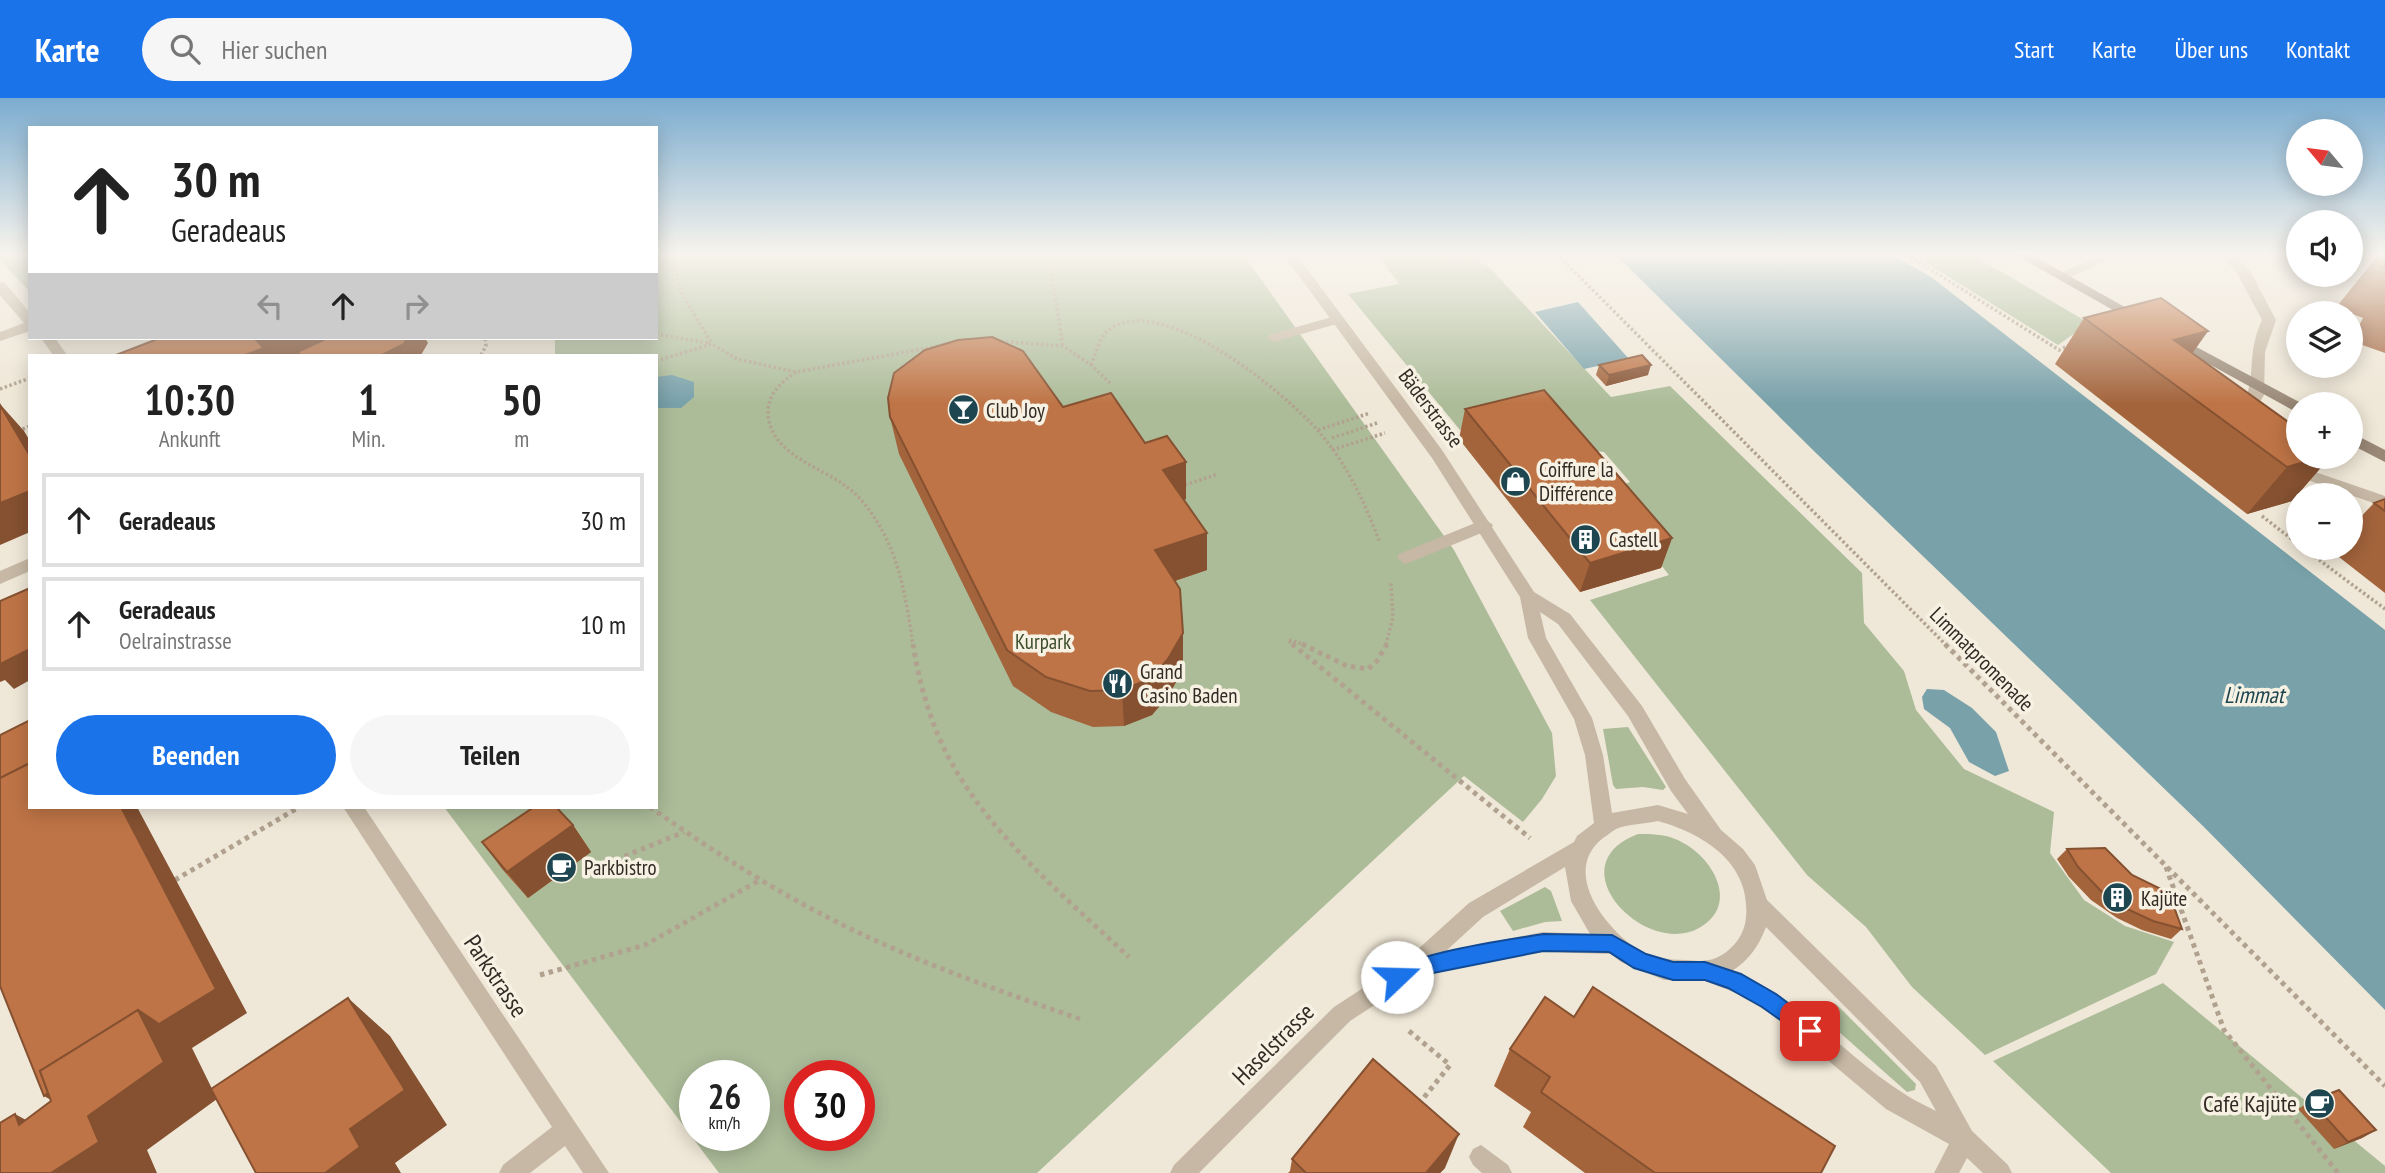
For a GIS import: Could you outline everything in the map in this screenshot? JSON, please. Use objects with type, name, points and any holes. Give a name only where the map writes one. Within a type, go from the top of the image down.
[{"type":"main road","points":[[2112,304],[2286,401]]},
{"type":"main road","points":[[2363,444],[2385,457]]},
{"type":"street","points":[[14,304],[28,321]]},
{"type":"street","name":"Bäderstrasse","points":[[1324,304],[1437,454],[1485,525],[1528,596],[1537,638],[1583,718],[1590,739],[1604,822]]},
{"type":"street","points":[[2241,429],[2243,416],[2255,402],[2260,387],[2259,342],[2269,320],[2261,304]]},
{"type":"street","points":[[1274,338],[1335,320]]},
{"type":"street","points":[[0,337],[28,325]]},
{"type":"street","points":[[2276,462],[2385,502]]},
{"type":"street","points":[[1405,558],[1485,525]]},
{"type":"street","points":[[0,578],[28,565]]},
{"type":"street","name":"Bäderstrasse","points":[[1528,596],[1564,620],[1580,640],[1635,711],[1678,785],[1714,835]]},
{"type":"street","name":"Parkstrasse","points":[[354,809],[597,1173]]},
{"type":"street","points":[[1964,1139],[1928,1074],[1759,906],[1747,872],[1737,856],[1714,835],[1687,821],[1658,813],[1629,814],[1604,822],[1589,834],[1579,849],[1574,872],[1578,897],[1590,921],[1612,944],[1641,961],[1673,971],[1705,971],[1734,981],[1769,1001],[1894,1101],[1964,1139],[2000,1173]]},
{"type":"street","name":"Haselstrasse","points":[[1182,1173],[1342,1014],[1414,967],[1476,910],[1579,849]]},
{"type":"street","points":[[1705,971],[1728,962],[1746,948],[1756,928],[1759,906]]},
{"type":"street","name":"Haselstrasse","points":[[1414,967],[1543,942],[1612,944]]},
{"type":"street","points":[[511,1173],[567,1130]]},
{"type":"street","points":[[1946,1173],[1964,1139]]},
{"type":"street","points":[[1481,1157],[1500,1173]]},
{"type":"path","points":[[686,304],[712,344]]},
{"type":"path","points":[[1056,304],[1062,346]]},
{"type":"path","name":"Limmatpromenade","points":[[1607,304],[2385,1086]]},
{"type":"path","points":[[1986,304],[2059,350],[2071,344]]},
{"type":"path","points":[[1091,365],[1101,341],[1112,327],[1132,320],[1164,325],[1204,343],[1246,369],[1287,400],[1318,430],[1352,477],[1383,552]]},
{"type":"path","points":[[658,334],[712,344],[737,359],[796,372],[958,343]]},
{"type":"path","points":[[993,341],[1062,346],[1091,365],[1110,383]]},
{"type":"path","points":[[658,360],[712,344]]},
{"type":"path","points":[[796,372],[783,382],[771,398],[768,411],[771,431],[791,452],[856,494],[883,531],[902,580],[914,660],[923,691],[941,743],[954,767],[1004,831],[1129,957]]},
{"type":"path","points":[[0,389],[28,379]]},
{"type":"path","points":[[1318,430],[1370,413]]},
{"type":"path","points":[[1332,438],[1377,423]]},
{"type":"path","points":[[12,433],[28,427]]},
{"type":"path","points":[[1332,450],[1385,433]]},
{"type":"path","points":[[1185,485],[1218,474]]},
{"type":"path","points":[[2262,516],[2286,535]]},
{"type":"path","points":[[2319,560],[2385,609]]},
{"type":"path","points":[[1389,575],[1394,609],[1392,628],[1382,655],[1368,669],[1354,669],[1301,642],[1289,640],[1530,838]]},
{"type":"path","points":[[175,880],[296,809]]},
{"type":"path","points":[[653,809],[760,880],[888,947],[967,980],[1080,1019]]},
{"type":"path","points":[[591,870],[685,832]]},
{"type":"path","points":[[2165,864],[2224,1030],[2338,1173]]},
{"type":"path","points":[[540,975],[645,945],[760,880]]},
{"type":"path","points":[[1409,1031],[1450,1065],[1418,1105],[1428,1114]]},
{"type":"green space","name":"Kurpark","points":[[658,304],[1279,304],[1454,550],[1552,733],[1556,776],[1523,822],[1464,776],[1037,1173],[719,1173],[702,1151],[770,1151],[770,1060],[679,1060],[679,1120],[446,809],[658,809],[658,354],[555,354],[555,340],[658,340]]},
{"type":"green space","points":[[1356,304],[1524,304],[1611,397],[1670,386],[1862,573],[1864,623],[1904,671],[1916,710],[1964,769],[2054,812],[2050,853],[2084,900],[2125,926],[2174,942],[2156,974],[1985,1055],[1912,987],[1866,927],[1807,875],[1590,600],[1669,575],[1604,493],[1630,482],[1604,452],[1588,450],[1551,403],[1460,430]]},
{"type":"green space","points":[[1992,304],[2057,304],[2089,323],[2058,345]]},
{"type":"green space","points":[[1628,727],[1666,787],[1663,790],[1643,787],[1616,789],[1613,785],[1603,729]]},
{"type":"green space","points":[[1638,834],[1675,839],[1700,855],[1710,867],[1717,879],[1719,906],[1712,918],[1699,928],[1677,934],[1655,930],[1634,920],[1617,904],[1607,885],[1605,866],[1615,848]]},
{"type":"green space","points":[[1545,887],[1551,891],[1562,921],[1545,922],[1513,931],[1500,911]]},
{"type":"green space","points":[[2163,983],[2385,1166],[2385,1173],[2111,1173],[1993,1061]]},
{"type":"green space","points":[[1836,1004],[1916,1084],[1915,1090],[1907,1092],[1821,1016]]},
{"type":"water","points":[[1580,304],[1629,359],[1584,369],[1535,312]]},
{"type":"water","name":"Limmat","points":[[1666,304],[1966,304],[2286,553],[2286,560],[2295,560],[2385,630],[2385,1010],[2203,826]]},
{"type":"water","points":[[672,375],[694,382],[694,397],[681,408],[658,408],[658,377]]},
{"type":"water","points":[[1927,689],[1944,690],[1972,708],[1996,732],[2009,771],[1995,776],[1969,762],[1950,728],[1924,709],[1922,697]]},
{"type":"building","points":[[2137,304],[2170,304],[2208,331],[2174,340],[2286,420],[2286,466],[2084,318]]},
{"type":"building","points":[[992,337],[1023,351],[1063,407],[1111,393],[1145,443],[1167,436],[1186,462],[1163,470],[1207,533],[1155,550],[1180,589],[1183,633],[1168,659],[1150,679],[1122,690],[1090,691],[1046,677],[1007,650],[890,417],[888,398],[894,373],[925,350],[958,340]]},
{"type":"building","points":[[155,340],[256,340],[264,348],[248,354],[119,354]]},
{"type":"building","points":[[324,340],[406,340],[404,344],[384,354],[297,352]]},
{"type":"building","points":[[1642,355],[1651,365],[1609,375],[1599,365]]},
{"type":"building","points":[[1544,390],[1672,538],[1590,563],[1465,409]]},
{"type":"building","points":[[0,405],[28,453],[28,492],[0,503]]},
{"type":"building","points":[[2385,499],[2385,511],[2374,503]]},
{"type":"building","points":[[28,589],[28,650],[0,664],[0,601]]},
{"type":"building","points":[[28,721],[28,764],[0,778],[0,735]]},
{"type":"building","points":[[28,764],[28,809],[122,809],[216,989],[159,1024],[138,1010],[40,1071],[48,1093],[44,1096],[0,986],[0,778]]},
{"type":"building","points":[[531,809],[558,809],[573,825],[507,872],[482,842]]},
{"type":"building","points":[[2105,848],[2132,875],[2169,893],[2182,929],[2153,921],[2127,909],[2101,891],[2078,867],[2067,849]]},
{"type":"building","points":[[1593,987],[1835,1146],[1821,1173],[1655,1173],[1541,1092],[1550,1077],[1510,1049],[1545,997],[1574,1017]]},
{"type":"building","points":[[348,998],[405,1090],[350,1129],[360,1147],[325,1173],[256,1173],[211,1089]]},
{"type":"building","points":[[138,1010],[164,1062],[88,1116],[99,1142],[51,1173],[0,1173],[0,1123],[15,1114],[19,1125],[51,1101],[40,1071]]},
{"type":"building","points":[[1373,1059],[1459,1134],[1426,1173],[1306,1173],[1292,1159]]},
{"type":"building","points":[[2339,1090],[2376,1130],[2348,1142],[2311,1101]]},
{"type":"place","name":"Club Joy","points":[[963,410]]},
{"type":"place","name":"Coiffure la Différence","points":[[1516,481]]},
{"type":"place","name":"Castell","points":[[1586,539]]},
{"type":"place","name":"Grand Casino Baden","points":[[1117,683]]},
{"type":"place","name":"Parkbistro","points":[[561,867]]},
{"type":"place","name":"Kajüte","points":[[2118,898]]},
{"type":"place","name":"Café Kajüte","points":[[2320,1103]]},
{"type":"route","points":[[1397,977],[1414,967],[1543,942],[1612,944],[1641,961],[1673,971],[1705,971],[1734,981],[1752,989],[1810,1031]]}]
